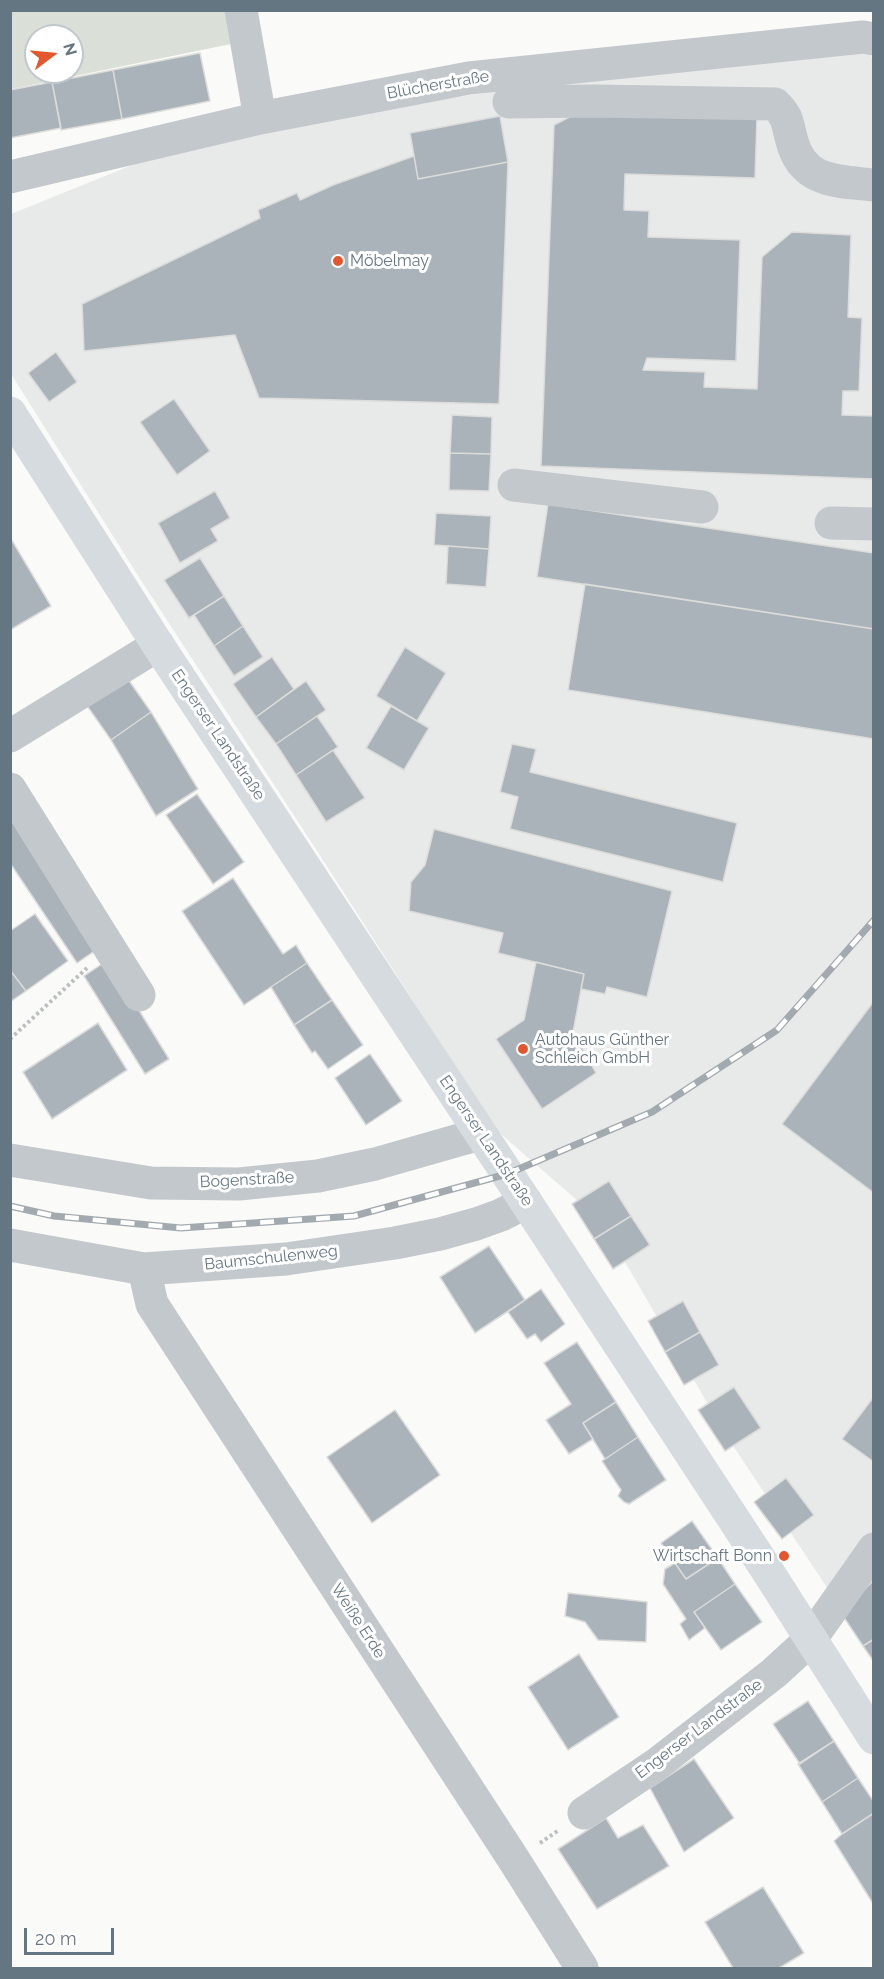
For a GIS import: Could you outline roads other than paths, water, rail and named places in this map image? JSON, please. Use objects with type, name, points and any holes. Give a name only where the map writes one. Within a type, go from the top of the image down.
[{"type":"main road","name":"Engerser Landstraße","points":[[10,413],[158,645],[765,1567],[873,1738]]},
{"type":"street","points":[[241,10],[260,118]]},
{"type":"street","name":"Blücherstraße","points":[[10,177],[260,118],[469,78],[866,29]]},
{"type":"street","points":[[509,102],[775,104],[784,112],[790,126],[794,150],[802,165],[825,180],[873,185]]},
{"type":"street","points":[[514,485],[702,507]]},
{"type":"street","points":[[831,523],[873,524]]},
{"type":"street","points":[[10,736],[158,645]]},
{"type":"street","points":[[10,789],[140,995]]},
{"type":"street","name":"Bogenstraße","points":[[10,1160],[151,1183],[239,1184],[318,1176],[363,1167],[480,1134]]},
{"type":"street","name":"Baumschulenweg","points":[[10,1245],[144,1269],[286,1259],[395,1244],[476,1224],[526,1202]]},
{"type":"street","name":"Weiße Erde","points":[[144,1269],[152,1304],[582,1968]]},
{"type":"street","name":"Engerser Landstraße","points":[[584,1813],[657,1764],[774,1673],[810,1640],[873,1549]]},
{"type":"railway","points":[[10,1206],[54,1216],[181,1228],[354,1216],[507,1174],[652,1112],[777,1030],[874,920]]},
{"type":"place","name":"Möbelmay","points":[[338,261]]},
{"type":"place","name":"Autohaus Günther Schleich GmbH","points":[[523,1049]]},
{"type":"place","name":"Wirtschaft Bonn","points":[[784,1556]]}]
